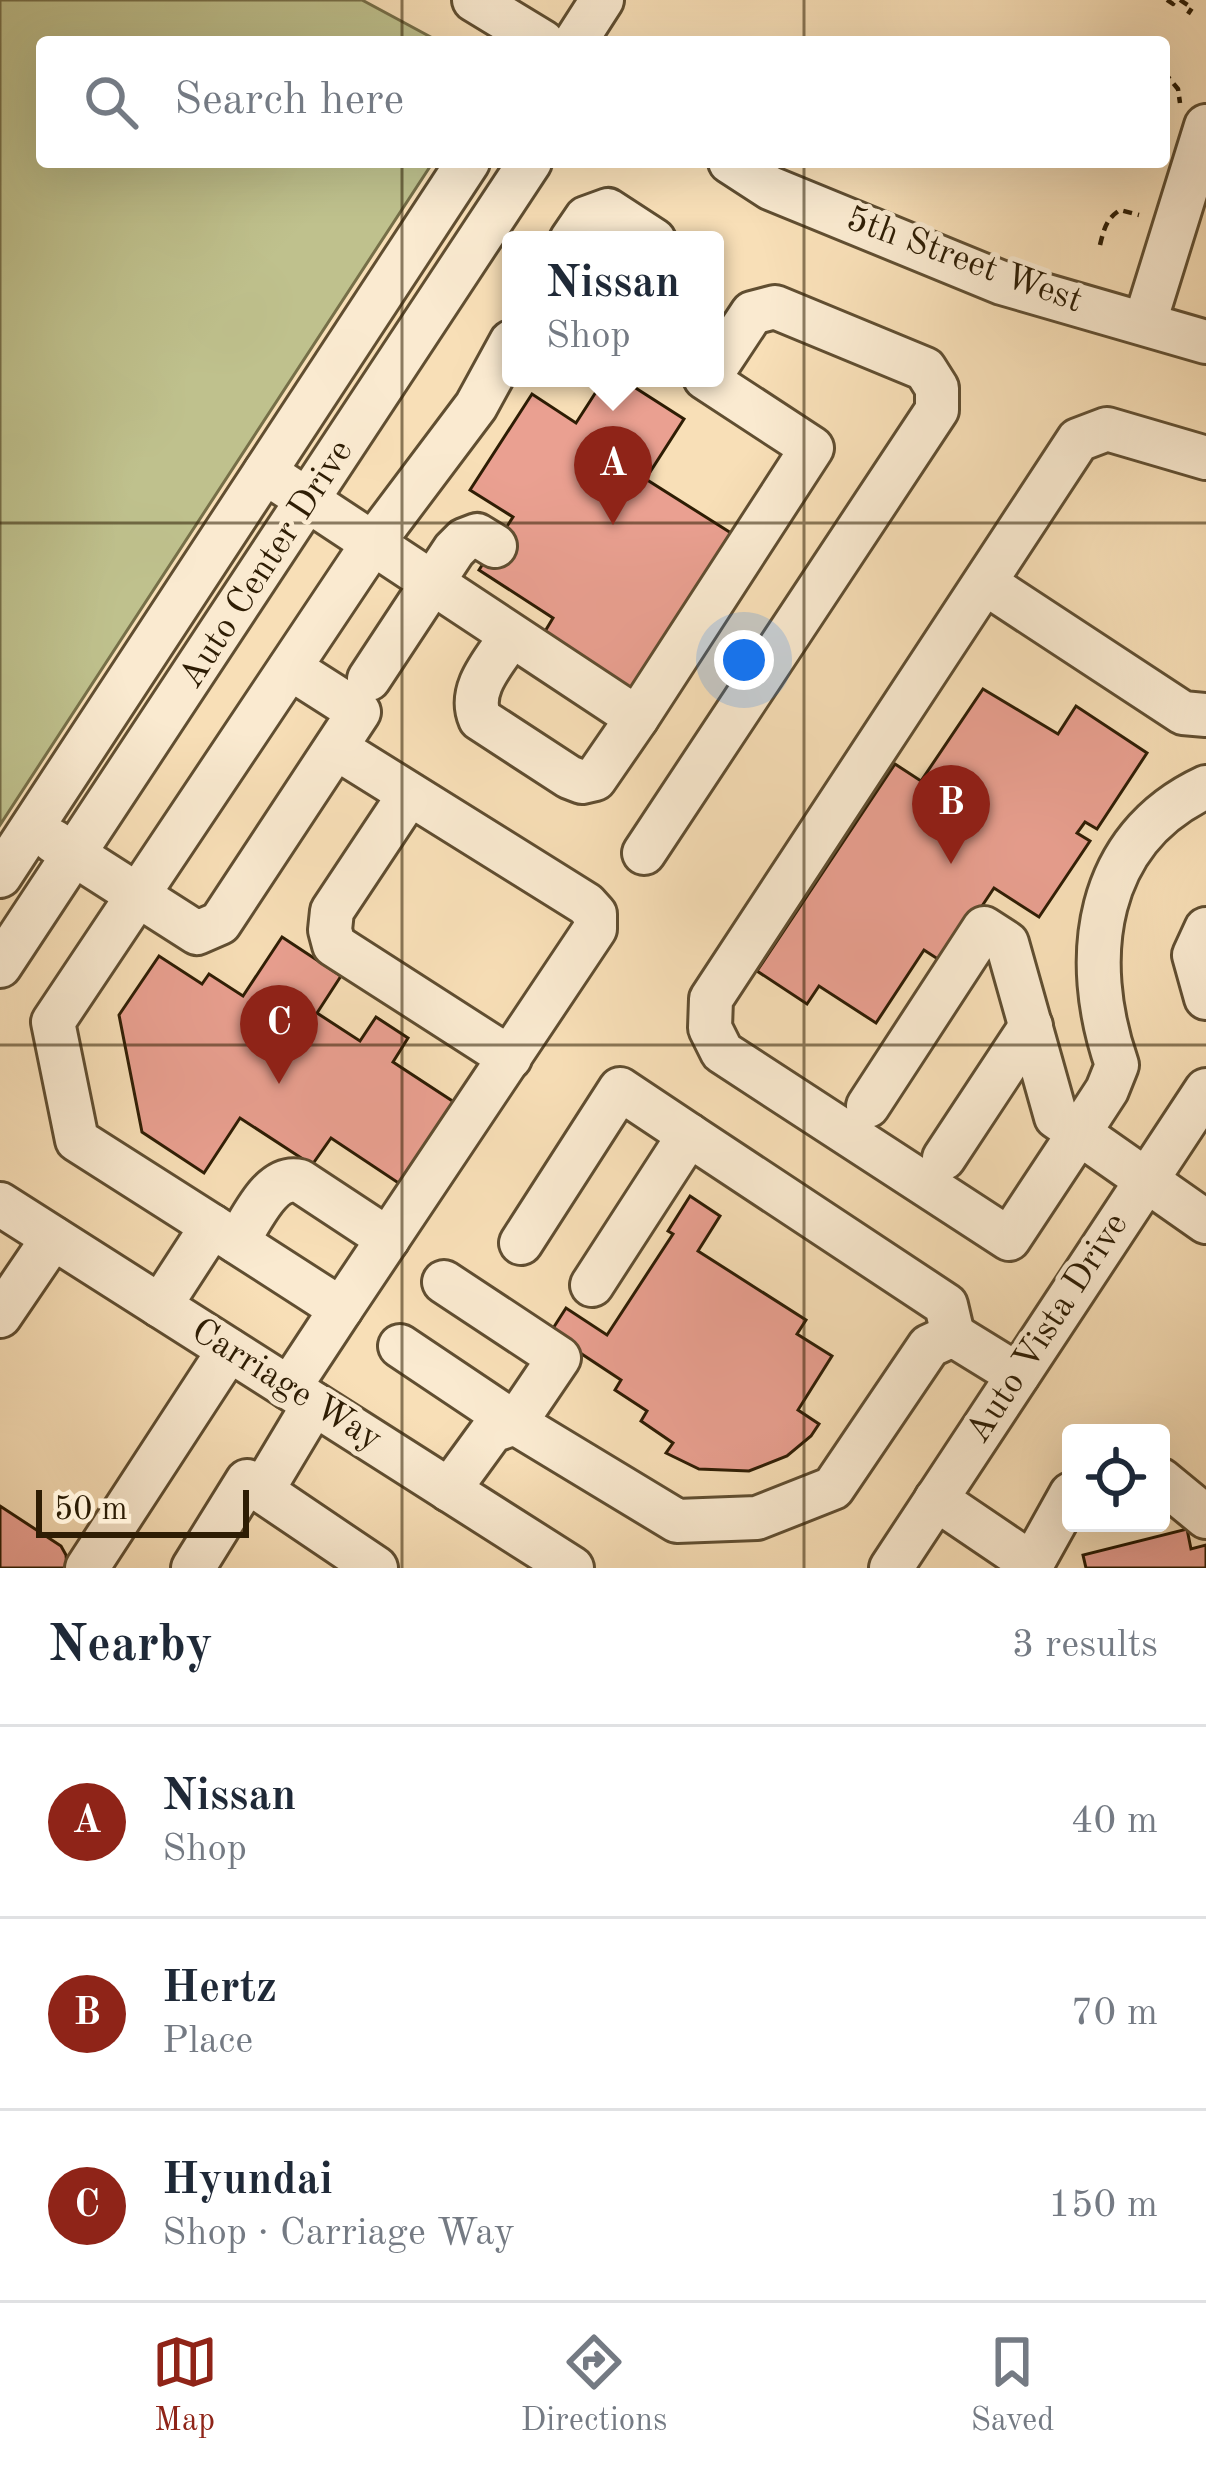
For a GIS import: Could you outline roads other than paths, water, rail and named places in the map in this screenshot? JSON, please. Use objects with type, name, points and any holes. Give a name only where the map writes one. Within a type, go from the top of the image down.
[{"type":"street","points":[[474,0],[533,36]]},
{"type":"street","points":[[578,36],[602,0]]},
{"type":"street","points":[[1145,322],[1193,116]]},
{"type":"street","name":"Auto Center Drive","points":[[0,876],[464,168]]},
{"type":"street","name":"Auto Center Drive","points":[[502,231],[528,168]]},
{"type":"street","name":"5th Street West","points":[[739,168],[770,188],[1002,283],[1206,342]]},
{"type":"street","points":[[577,231],[586,218],[608,210],[640,231]]},
{"type":"street","name":"Auto Center Drive","points":[[0,967],[310,501],[496,246]]},
{"type":"street","points":[[644,853],[937,410],[937,388],[925,369],[775,307],[752,313],[724,354]]},
{"type":"street","points":[[341,1310],[77,1140],[53,1022],[373,543],[476,406],[502,358]]},
{"type":"street","points":[[511,636],[477,689],[474,705],[480,719],[582,782],[595,779],[812,448],[724,386]]},
{"type":"street","points":[[1206,458],[1106,429],[1078,440],[711,998],[710,1028],[722,1052],[1010,1240],[1107,1090],[1117,1065],[1107,1038],[1097,939],[1111,883],[1141,833],[1186,796],[1206,787]]},
{"type":"street","points":[[265,472],[637,718]]},
{"type":"street","points":[[369,679],[464,540],[477,536],[495,546]]},
{"type":"street","points":[[985,583],[1183,713],[1206,715]]},
{"type":"street","points":[[32,827],[197,933],[220,923],[359,712],[290,668]]},
{"type":"street","points":[[262,1491],[341,1310],[595,929],[596,914],[586,904],[336,748]]},
{"type":"street","points":[[410,795],[332,911],[329,930],[334,945],[510,1058]]},
{"type":"street","points":[[868,1106],[984,928],[1007,943],[1056,1117],[1206,1222]]},
{"type":"street","points":[[1206,929],[1194,956],[1206,998]]},
{"type":"street","points":[[944,1158],[1030,1026]]},
{"type":"street","points":[[521,1243],[620,1089],[946,1305],[953,1335],[1018,1375]]},
{"type":"street","name":"Auto Vista Drive","points":[[891,1568],[1206,1090]]},
{"type":"street","points":[[592,1285],[689,1135]]},
{"type":"street","points":[[160,1306],[224,1234],[278,1183],[289,1179],[300,1181],[388,1239]]},
{"type":"street","name":"Carriage Way","points":[[0,1204],[572,1568]]},
{"type":"street","points":[[0,1316],[53,1238]]},
{"type":"street","points":[[444,1282],[559,1358],[515,1423],[492,1431],[449,1490]]},
{"type":"street","points":[[400,1346],[515,1423],[677,1521],[758,1518],[833,1488],[929,1346],[953,1335]]},
{"type":"street","points":[[87,1568],[230,1350]]},
{"type":"street","points":[[193,1568],[247,1481],[376,1568]]},
{"type":"street","points":[[1170,1487],[1206,1517]]},
{"type":"street","points":[[936,1498],[1032,1566],[1062,1511]]},
{"type":"place","name":"Nissan","points":[[613,525]]},
{"type":"place","name":"Hertz","points":[[951,864]]},
{"type":"place","name":"Hyundai","points":[[279,1084]]}]
